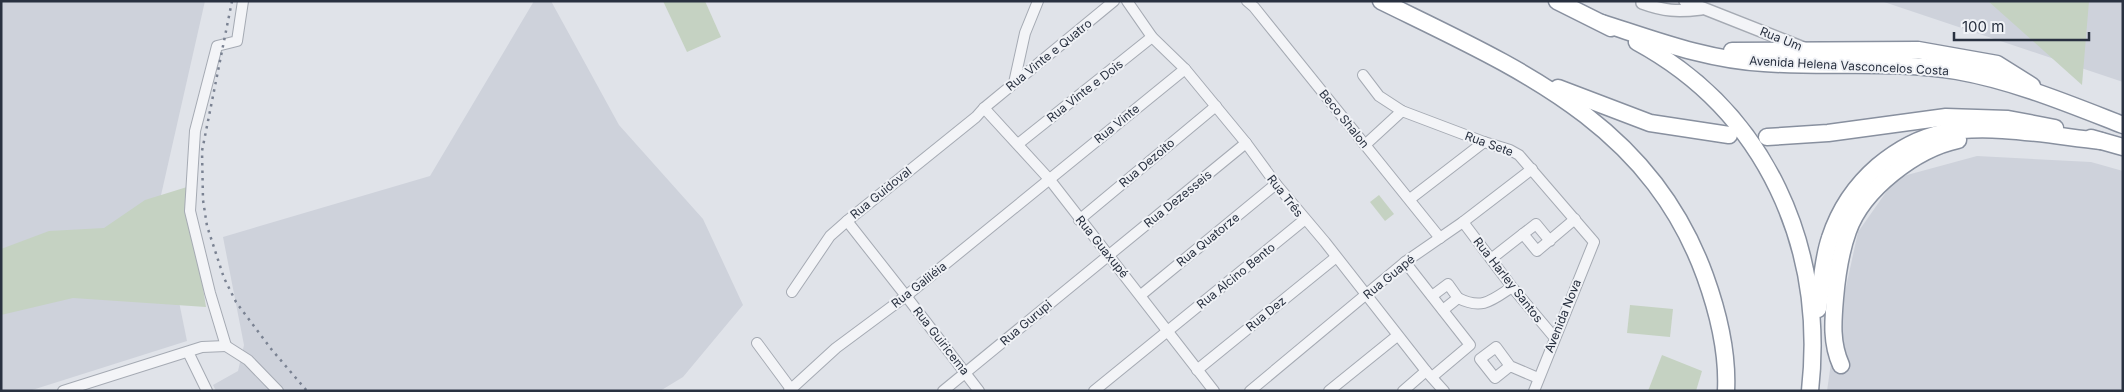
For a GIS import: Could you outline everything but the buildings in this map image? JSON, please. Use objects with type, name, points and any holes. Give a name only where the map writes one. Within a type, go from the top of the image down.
[{"type":"highway","points":[[1381,1],[1530,76],[1599,105],[1650,123],[1729,136]]},
{"type":"highway","points":[[1557,1],[1657,53],[1692,77],[1721,104],[1741,128],[1775,182],[1790,215],[1801,250],[1812,303],[1814,333]]},
{"type":"highway","name":"Avenida Helena Vasconcelos Costa","points":[[1602,23],[1690,51],[1723,58],[1761,63],[1921,67],[1948,70],[1998,81],[2044,95],[2123,125]]},
{"type":"highway","points":[[1690,51],[1918,50],[1997,64],[2044,95]]},
{"type":"highway","points":[[1530,76],[1594,122],[1650,176],[1669,201],[1699,259],[1715,304],[1726,375],[1726,391]]},
{"type":"highway","points":[[1767,137],[1828,133],[1946,117],[1978,117],[2033,122],[2123,147]]},
{"type":"highway","points":[[1810,391],[1814,333],[1822,269],[1829,239],[1839,214],[1854,192],[1871,173],[1889,158],[1927,138],[1960,131],[2005,131],[2102,140]]},
{"type":"highway","points":[[1841,365],[1837,356],[1832,325],[1837,266],[1848,229],[1861,207],[1879,186],[1918,154],[1948,142],[2005,131]]},
{"type":"street","points":[[226,346],[210,293],[190,211],[195,131],[217,46],[237,41],[244,1]]},
{"type":"street","points":[[1014,83],[1025,33],[1038,1]]},
{"type":"street","name":"Rua Vinte e Quatro","points":[[984,108],[1114,1]]},
{"type":"street","name":"Rua Três","points":[[1126,1],[1152,37],[1185,69],[1216,106],[1304,220],[1397,336],[1444,391]]},
{"type":"street","name":"Beco Shalon","points":[[1247,1],[1254,7],[1440,238]]},
{"type":"street","name":"Rua Um","points":[[1685,1],[1808,49]]},
{"type":"street","points":[[1641,2],[1660,10],[1677,12],[1706,9]]},
{"type":"street","name":"Rua Um","points":[[1754,28],[1758,41],[1755,51]]},
{"type":"street","name":"Rua Vinte e Dois","points":[[1018,144],[1152,37]]},
{"type":"street","name":"Rua Vinte","points":[[1050,180],[1185,69]]},
{"type":"street","name":"Rua Sete","points":[[1363,75],[1379,96],[1402,111],[1510,150],[1519,155],[1594,242]]},
{"type":"street","name":"Rua Dezoito","points":[[1079,220],[1216,106]]},
{"type":"street","name":"Rua Guaxupé","points":[[984,108],[1050,180],[1079,220],[1109,255],[1214,391]]},
{"type":"street","name":"Rua Guidoval","points":[[792,292],[830,236],[976,117],[984,108]]},
{"type":"street","points":[[1365,145],[1402,111]]},
{"type":"street","points":[[1410,199],[1484,142]]},
{"type":"street","name":"Rua Dezesseis","points":[[1109,255],[1246,143]]},
{"type":"street","name":"Rua Guapé","points":[[1250,391],[1406,262],[1463,222],[1532,169]]},
{"type":"street","name":"Rua Galiléia","points":[[790,390],[836,348],[906,296],[1050,180]]},
{"type":"street","name":"Rua Quatorze","points":[[1140,295],[1276,184]]},
{"type":"street","points":[[1523,234],[1537,251],[1575,219]]},
{"type":"street","name":"Rua Alcino Bento","points":[[1094,391],[1304,220]]},
{"type":"street","name":"Rua Guiricema","points":[[847,221],[979,391]]},
{"type":"street","name":"Rua Harley Santos","points":[[1463,222],[1512,287],[1554,337]]},
{"type":"street","points":[[1491,258],[1536,224],[1550,241]]},
{"type":"street","name":"Avenida Nova","points":[[1534,391],[1554,337],[1594,242]]},
{"type":"street","name":"Rua Gurupi","points":[[943,391],[1109,255]]},
{"type":"street","name":"Rua Dez","points":[[1197,370],[1336,258]]},
{"type":"street","points":[[1406,262],[1494,378],[1510,366]]},
{"type":"street","points":[[1432,296],[1448,284],[1458,298],[1476,304],[1486,303],[1512,287]]},
{"type":"street","points":[[1442,310],[1458,298]]},
{"type":"street","points":[[1329,391],[1397,336]]},
{"type":"street","points":[[757,343],[790,390]]},
{"type":"street","points":[[1402,391],[1470,345]]},
{"type":"street","points":[[63,391],[92,387],[202,348],[226,346],[248,360],[278,391]]},
{"type":"street","points":[[1480,359],[1496,347],[1510,366],[1538,378]]},
{"type":"street","points":[[188,352],[207,391]]},
{"type":"shaded area","points":[[1,1],[205,1],[159,204],[187,341],[29,391],[1,391]]},
{"type":"shaded area","points":[[534,1],[551,1],[619,125],[703,219],[743,305],[683,377],[660,391],[216,391],[213,385],[238,371],[244,345],[223,237],[430,176]]},
{"type":"shaded area","points":[[1881,1],[2123,1],[2123,82]]},
{"type":"shaded area","points":[[1977,156],[2091,162],[2123,171],[2123,391],[1827,391],[1834,342],[1858,232],[1896,178]]},
{"type":"green space","points":[[663,1],[705,1],[721,37],[687,52]]},
{"type":"green space","points":[[1988,1],[2089,1],[2082,85]]},
{"type":"green space","points":[[187,187],[206,307],[73,298],[1,315],[1,249],[49,231],[104,228],[145,200]]},
{"type":"green space","points":[[1379,195],[1394,214],[1385,221],[1370,202]]},
{"type":"green space","points":[[1630,305],[1673,309],[1670,337],[1627,333]]},
{"type":"green space","points":[[1662,355],[1702,371],[1696,391],[1648,391]]},
{"type":"railway","points":[[232,1],[202,151],[203,200],[207,226],[224,278],[236,302],[272,350],[307,391]]}]
